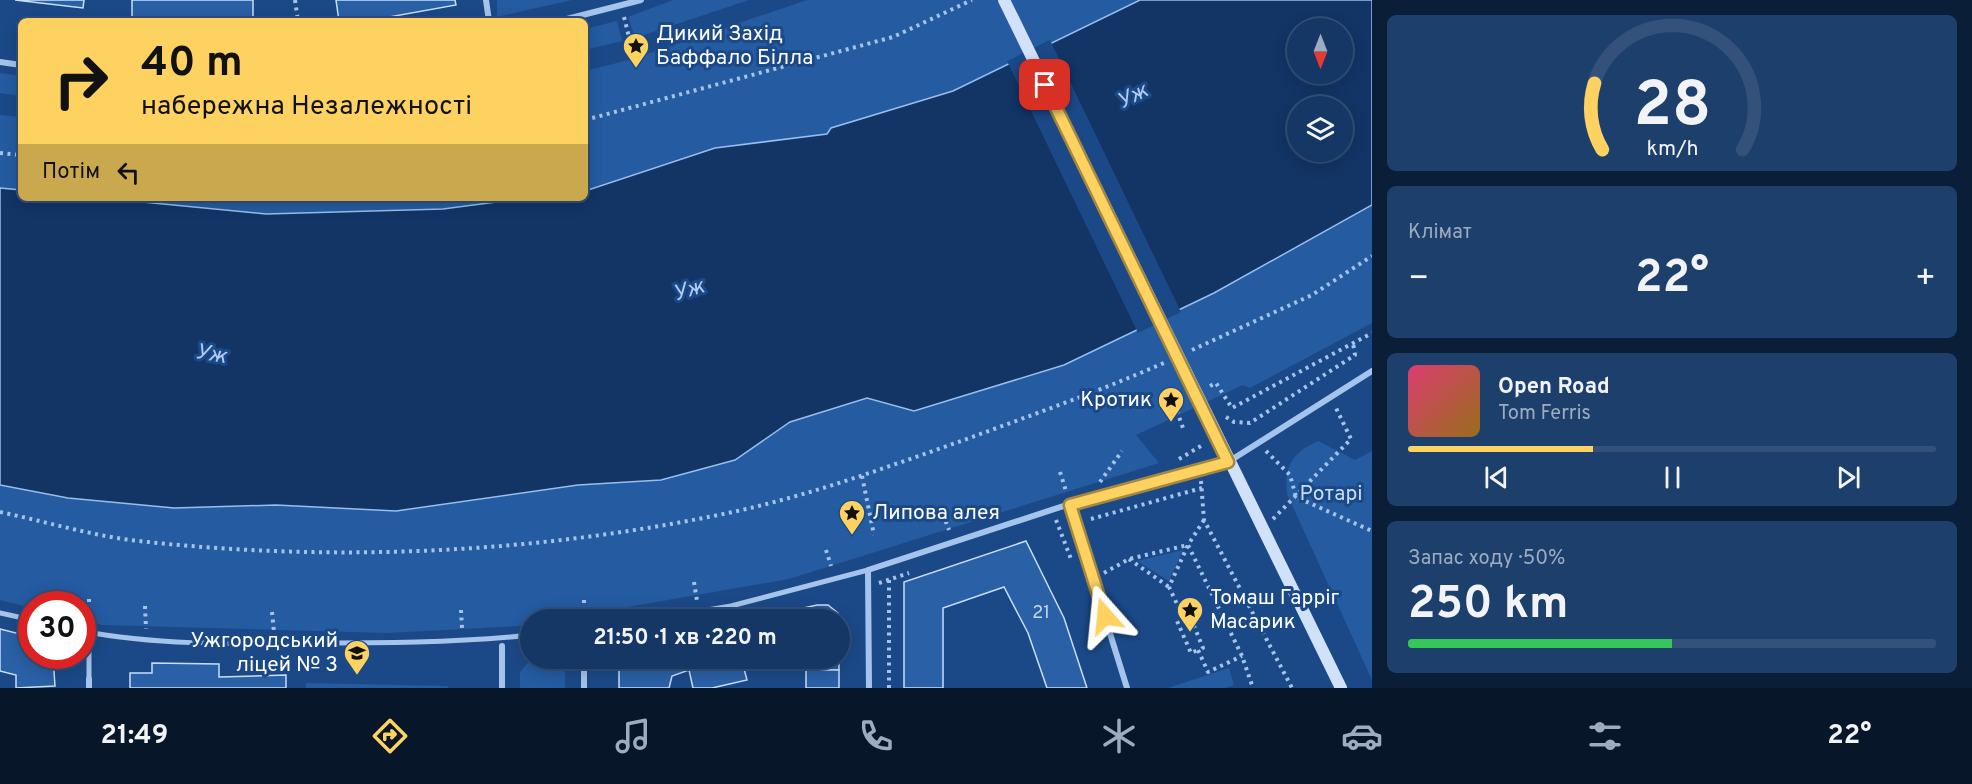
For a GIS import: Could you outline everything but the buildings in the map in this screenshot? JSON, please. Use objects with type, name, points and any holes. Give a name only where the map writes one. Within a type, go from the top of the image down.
[{"type":"main road","points":[[1004,0],[1228,462],[1341,688]]},
{"type":"street","points":[[486,0],[489,18]]},
{"type":"street","points":[[572,18],[641,0]]},
{"type":"street","points":[[0,62],[18,65]]},
{"type":"street","points":[[709,609],[765,598],[868,570],[1088,498],[1228,462],[1258,445],[1329,396],[1372,371]]},
{"type":"street","points":[[1070,505],[1127,688]]},
{"type":"street","points":[[868,570],[869,688]]},
{"type":"street","points":[[0,613],[18,617]]},
{"type":"street","points":[[96,632],[146,639],[274,644],[520,636]]},
{"type":"street","points":[[502,688],[503,638]]},
{"type":"street","points":[[88,669],[89,688]]},
{"type":"street","points":[[584,669],[584,688]]},
{"type":"path","points":[[296,0],[298,18]]},
{"type":"path","points":[[588,119],[893,37],[972,0]]},
{"type":"path","points":[[621,7],[631,45]]},
{"type":"path","points":[[0,153],[18,154]]},
{"type":"path","points":[[1184,354],[1312,295],[1372,256]]},
{"type":"path","points":[[1216,383],[1232,408],[1372,333]]},
{"type":"path","points":[[1225,416],[1234,422],[1250,423],[1355,355],[1353,343]]},
{"type":"path","points":[[0,512],[126,539],[253,550],[352,554],[461,549],[626,532],[731,512],[862,476],[1109,387],[1174,359]]},
{"type":"path","points":[[1262,529],[1351,439],[1329,396]]},
{"type":"path","points":[[1180,400],[1174,403],[1184,428]]},
{"type":"path","points":[[1258,445],[1290,475],[1296,497]]},
{"type":"path","points":[[1088,498],[1122,451]]},
{"type":"path","points":[[1060,472],[1070,505]]},
{"type":"path","points":[[862,476],[874,535]]},
{"type":"path","points":[[1091,519],[1202,488],[1204,520],[1292,688]]},
{"type":"path","points":[[1296,497],[1372,531]]},
{"type":"path","points":[[1053,509],[1071,559]]},
{"type":"path","points":[[1169,587],[1188,545],[1204,520]]},
{"type":"path","points":[[1092,578],[1129,559],[1188,545]]},
{"type":"path","points":[[1188,545],[1242,656],[1253,688]]},
{"type":"path","points":[[1129,559],[1169,587],[1184,619]]},
{"type":"path","points":[[889,580],[889,688]]},
{"type":"path","points":[[694,582],[699,609]]},
{"type":"path","points":[[584,600],[584,609]]},
{"type":"path","points":[[145,606],[146,639]]},
{"type":"path","points":[[272,612],[274,644]]},
{"type":"path","points":[[1190,616],[1203,648],[1198,651],[1191,653],[1178,621],[1190,616]]},
{"type":"path","points":[[1198,651],[1208,672],[1242,656]]},
{"type":"green space","points":[[497,0],[572,0],[497,17]]},
{"type":"green space","points":[[673,0],[749,0],[635,38],[628,17]]},
{"type":"green space","points":[[807,0],[1140,0],[953,91],[827,134],[715,148],[588,190],[588,70],[629,60]]},
{"type":"green space","points":[[617,21],[622,41],[588,49],[588,28]]},
{"type":"green space","points":[[0,73],[18,76],[18,96],[0,93]]},
{"type":"green space","points":[[0,115],[18,117],[18,190],[0,188]]},
{"type":"green space","points":[[132,201],[505,201],[443,209],[266,214]]},
{"type":"green space","points":[[1372,205],[1372,323],[1250,388],[1243,385],[1136,435],[1159,463],[789,579],[616,609],[520,609],[519,626],[387,633],[102,625],[96,623],[96,591],[18,591],[18,605],[0,600],[0,485],[68,498],[174,508],[488,498],[578,485],[661,480],[735,460],[790,422],[867,398],[914,411],[1064,365],[1214,293]]},
{"type":"green space","name":"Ротарі","points":[[1318,441],[1355,460],[1372,451],[1372,680],[1287,494],[1287,476],[1292,461],[1302,450]]},
{"type":"green space","points":[[1183,550],[1169,581],[1137,561]]},
{"type":"green space","points":[[1229,668],[1234,685],[1225,688],[1168,688]]},
{"type":"green space","points":[[523,669],[563,669],[565,672],[565,688],[520,688],[520,672]]},
{"type":"green space","points":[[306,683],[448,686],[448,688],[306,688]]},
{"type":"water","name":"Уж","points":[[1140,0],[1372,0],[1372,205],[1214,293],[1064,365],[914,411],[867,398],[790,422],[735,460],[661,480],[578,485],[396,511],[276,505],[174,508],[68,498],[0,485],[0,188],[18,190],[18,201],[132,201],[266,214],[443,209],[505,201],[588,201],[588,190],[715,148],[827,134],[831,128],[953,91]]},
{"type":"pier","points":[[1050,40],[1181,312],[1138,333],[1007,61]]},
{"type":"place","name":"Дикий Захід Баффало Білла","points":[[636,69]]},
{"type":"place","name":"Кротик","points":[[1171,423]]},
{"type":"place","name":"Липова алея","points":[[852,536]]},
{"type":"place","name":"Томаш Гарріг Масарик","points":[[1190,633]]},
{"type":"place","name":"Ужгородський ліцей № 3","points":[[357,676]]},
{"type":"route","points":[[1045,85],[1228,462],[1199,472],[1088,498],[1070,505],[1105,616]]}]
